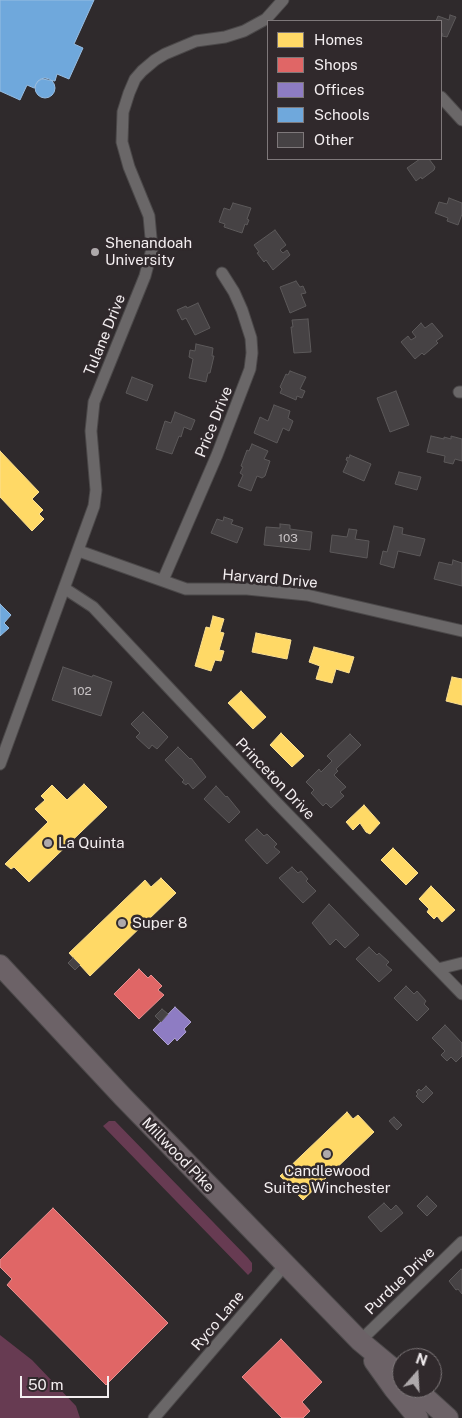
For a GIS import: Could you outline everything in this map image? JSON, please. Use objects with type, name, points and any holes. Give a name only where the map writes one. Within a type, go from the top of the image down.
[{"type":"highway","name":"Millwood Pike","points":[[0,965],[123,1098],[285,1265],[360,1341],[392,1368]]},
{"type":"highway","name":"Millwood Pike","points":[[360,1341],[394,1389],[418,1418]]},
{"type":"highway","points":[[426,1398],[448,1418]]},
{"type":"street","name":"Tulane Drive","points":[[0,764],[94,506],[96,490],[91,431],[94,402],[145,276],[152,248],[149,216],[129,168],[122,142],[123,112],[129,92],[135,79],[160,57],[196,40],[225,37],[244,31],[266,18],[283,1]]},
{"type":"street","points":[[442,98],[462,120]]},
{"type":"street","name":"Price Drive","points":[[163,580],[220,446],[250,369],[251,338],[238,301],[222,273]]},
{"type":"street","name":"Harvard Drive","points":[[79,551],[186,589],[247,589],[307,595],[462,631]]},
{"type":"street","name":"Princeton Drive","points":[[64,588],[93,607],[263,788],[462,994]]},
{"type":"street","points":[[438,969],[462,963]]},
{"type":"street","name":"Purdue Drive","points":[[360,1341],[462,1242]]},
{"type":"street","name":"Ryco Lane","points":[[154,1418],[285,1265]]},
{"type":"shaded area","points":[[109,1121],[115,1121],[248,1258],[252,1263],[252,1271],[248,1275],[103,1126]]},
{"type":"shaded area","points":[[0,1335],[32,1360],[76,1406],[80,1418],[0,1418]]},
{"type":"building: Homes","points":[[0,451],[39,492],[32,499],[43,510],[39,514],[44,519],[32,531],[0,497]]},
{"type":"building: Homes","points":[[213,616],[224,619],[220,632],[224,633],[219,650],[224,651],[221,661],[215,660],[211,671],[195,666],[206,627],[210,628]]},
{"type":"building: Homes","points":[[256,633],[291,640],[287,659],[252,652]]},
{"type":"building: Homes","points":[[314,647],[354,657],[349,673],[336,669],[332,683],[316,679],[320,666],[309,662]]},
{"type":"building: Homes","points":[[452,677],[462,679],[462,705],[446,701]]},
{"type":"building: Homes","points":[[241,691],[266,717],[253,729],[228,703]]},
{"type":"building: Homes","points":[[281,733],[304,756],[292,767],[270,745]]},
{"type":"building: Homes","name":"La Quinta","points":[[84,784],[107,807],[29,882],[14,867],[11,869],[5,864],[48,822],[35,809],[45,800],[41,796],[52,785],[67,800]]},
{"type":"building: Homes","points":[[364,805],[380,823],[370,834],[366,832],[360,823],[353,830],[346,822]]},
{"type":"building: Homes","points":[[393,848],[418,873],[406,885],[381,860]]},
{"type":"building: Homes","name":"Super 8","points":[[161,878],[176,893],[90,976],[69,953],[145,880],[151,887]]},
{"type":"building: Homes","points":[[431,886],[455,910],[442,922],[437,916],[434,919],[427,912],[429,909],[419,899]]},
{"type":"building: Homes","name":"Candlewood Suites Winchester","points":[[347,1112],[353,1119],[358,1115],[374,1132],[303,1200],[280,1176]]},
{"type":"building: Shops","points":[[139,969],[148,978],[151,975],[162,986],[158,990],[164,995],[139,1019],[114,994]]},
{"type":"building: Shops","points":[[53,1208],[168,1323],[106,1385],[7,1285],[12,1279],[0,1267],[0,1260]]},
{"type":"building: Shops","points":[[281,1339],[322,1382],[302,1402],[310,1411],[303,1418],[282,1418],[242,1377]]},
{"type":"building: Offices","points":[[175,1007],[191,1022],[184,1029],[186,1032],[177,1041],[175,1038],[168,1045],[153,1030]]},
{"type":"building: Schools","points":[[0,0],[94,0],[74,44],[83,48],[69,79],[57,74],[55,81],[42,79],[38,81],[34,88],[27,85],[20,100],[0,91]]},
{"type":"building: Schools","points":[[45,78],[52,81],[55,88],[52,95],[45,98],[38,95],[35,88],[38,81]]},
{"type":"building: Schools","points":[[0,604],[11,615],[4,623],[9,628],[0,636]]},
{"type":"building: Other","points":[[450,15],[456,17],[447,37],[442,36],[442,20],[436,20],[438,16],[449,20]]},
{"type":"building: Other","points":[[419,160],[430,160],[435,167],[434,170],[422,179],[421,177],[416,181],[407,168]]},
{"type":"building: Other","points":[[449,198],[462,203],[462,214],[458,225],[447,221],[448,218],[435,213],[439,202],[447,204]]},
{"type":"building: Other","points":[[233,203],[251,208],[247,219],[249,220],[247,225],[245,224],[242,233],[224,227],[225,224],[219,222],[224,208],[230,210]]},
{"type":"building: Other","points":[[275,230],[286,245],[280,250],[283,253],[287,250],[290,255],[273,270],[266,260],[264,262],[257,253],[259,252],[254,245]]},
{"type":"building: Other","points":[[296,281],[300,287],[303,286],[306,293],[301,294],[306,306],[290,313],[280,287]]},
{"type":"building: Other","points":[[198,303],[210,328],[195,335],[186,318],[182,320],[177,310]]},
{"type":"building: Other","points":[[308,319],[311,352],[294,353],[292,320]]},
{"type":"building: Other","points":[[421,323],[425,328],[432,323],[443,336],[424,355],[422,353],[415,359],[401,342],[408,336],[411,340],[416,337],[412,332]]},
{"type":"building: Other","points":[[196,344],[213,348],[212,356],[214,356],[206,382],[189,378],[193,359],[189,357],[190,350],[195,351]]},
{"type":"building: Other","points":[[290,371],[306,377],[300,389],[305,391],[302,398],[297,396],[296,400],[280,393],[282,389],[280,387],[286,374],[288,375]]},
{"type":"building: Other","points":[[132,377],[153,385],[147,401],[126,393]]},
{"type":"building: Other","points":[[396,391],[409,425],[390,432],[377,398]]},
{"type":"building: Other","points":[[274,405],[290,411],[288,418],[293,421],[289,431],[283,428],[277,443],[254,433],[260,417],[268,421]]},
{"type":"building: Other","points":[[175,412],[195,420],[191,430],[184,427],[172,454],[156,449],[165,421],[171,423]]},
{"type":"building: Other","points":[[431,436],[451,439],[451,436],[462,439],[462,461],[455,459],[453,464],[444,462],[445,456],[427,452]]},
{"type":"building: Other","points":[[252,444],[268,451],[264,459],[270,461],[265,476],[262,478],[257,476],[251,491],[238,486],[243,475],[240,473],[243,467],[241,466],[247,450],[249,451]]},
{"type":"building: Other","points":[[350,455],[371,464],[364,481],[343,472],[348,461],[346,460],[347,457],[349,458]]},
{"type":"building: Other","points":[[399,472],[421,477],[417,490],[395,484]]},
{"type":"building: Other","points":[[224,517],[233,520],[231,524],[243,528],[237,543],[211,533],[217,519],[223,521]]},
{"type":"building: Other","points":[[280,524],[290,525],[290,529],[312,532],[310,550],[264,545],[266,527],[280,528]]},
{"type":"building: Other","points":[[394,526],[403,528],[402,534],[425,539],[420,556],[398,551],[394,568],[380,564],[383,551],[387,552]]},
{"type":"building: Other","points":[[349,529],[357,530],[355,539],[369,541],[367,558],[330,552],[332,535],[347,537]]},
{"type":"building: Other","points":[[453,560],[462,563],[462,586],[434,579],[439,562],[452,565]]},
{"type":"building: Other","points":[[63,667],[112,682],[101,716],[52,700]]},
{"type":"building: Other","points":[[143,712],[168,737],[157,749],[152,745],[149,749],[136,737],[140,733],[131,724]]},
{"type":"building: Other","points":[[350,734],[361,745],[336,769],[338,771],[334,775],[346,787],[340,792],[344,796],[331,808],[326,803],[323,806],[311,793],[314,790],[306,782],[319,769],[321,772],[332,761],[327,756]]},
{"type":"building: Other","points":[[178,747],[191,758],[206,777],[193,789],[188,783],[186,785],[182,782],[184,780],[165,760]]},
{"type":"building: Other","points":[[216,786],[240,812],[229,823],[204,799]]},
{"type":"building: Other","points":[[257,829],[264,836],[267,834],[277,844],[274,847],[280,852],[267,864],[245,840]]},
{"type":"building: Other","points":[[292,867],[298,873],[301,871],[308,879],[306,881],[316,891],[303,903],[279,878]]},
{"type":"building: Other","points":[[329,904],[359,935],[345,948],[336,939],[330,945],[312,923]]},
{"type":"building: Other","points":[[369,947],[377,955],[379,953],[389,962],[386,965],[392,970],[379,982],[356,959]]},
{"type":"building: Other","points":[[73,958],[80,965],[75,970],[68,963]]},
{"type":"building: Other","points":[[406,986],[414,994],[417,991],[426,1001],[424,1004],[429,1009],[417,1021],[394,998]]},
{"type":"building: Other","points":[[162,1009],[168,1014],[161,1022],[155,1016]]},
{"type":"building: Other","points":[[445,1025],[462,1043],[462,1056],[456,1062],[451,1057],[447,1061],[441,1055],[445,1051],[432,1038]]},
{"type":"building: Other","points":[[426,1086],[433,1093],[423,1103],[416,1096],[418,1094],[416,1092],[419,1089],[421,1091]]},
{"type":"building: Other","points":[[394,1117],[402,1125],[397,1130],[389,1121]]},
{"type":"building: Other","points":[[427,1196],[437,1206],[427,1216],[417,1206]]},
{"type":"building: Other","points":[[384,1203],[391,1210],[396,1205],[403,1213],[381,1232],[368,1217]]},
{"type":"building: Other","points":[[462,1270],[462,1294],[449,1281]]},
{"type":"place","name":"Shenandoah University","points":[[95,252]]},
{"type":"place","name":"La Quinta","points":[[48,843]]},
{"type":"place","name":"Super 8","points":[[122,923]]},
{"type":"place","name":"Candlewood Suites Winchester","points":[[327,1154]]}]
